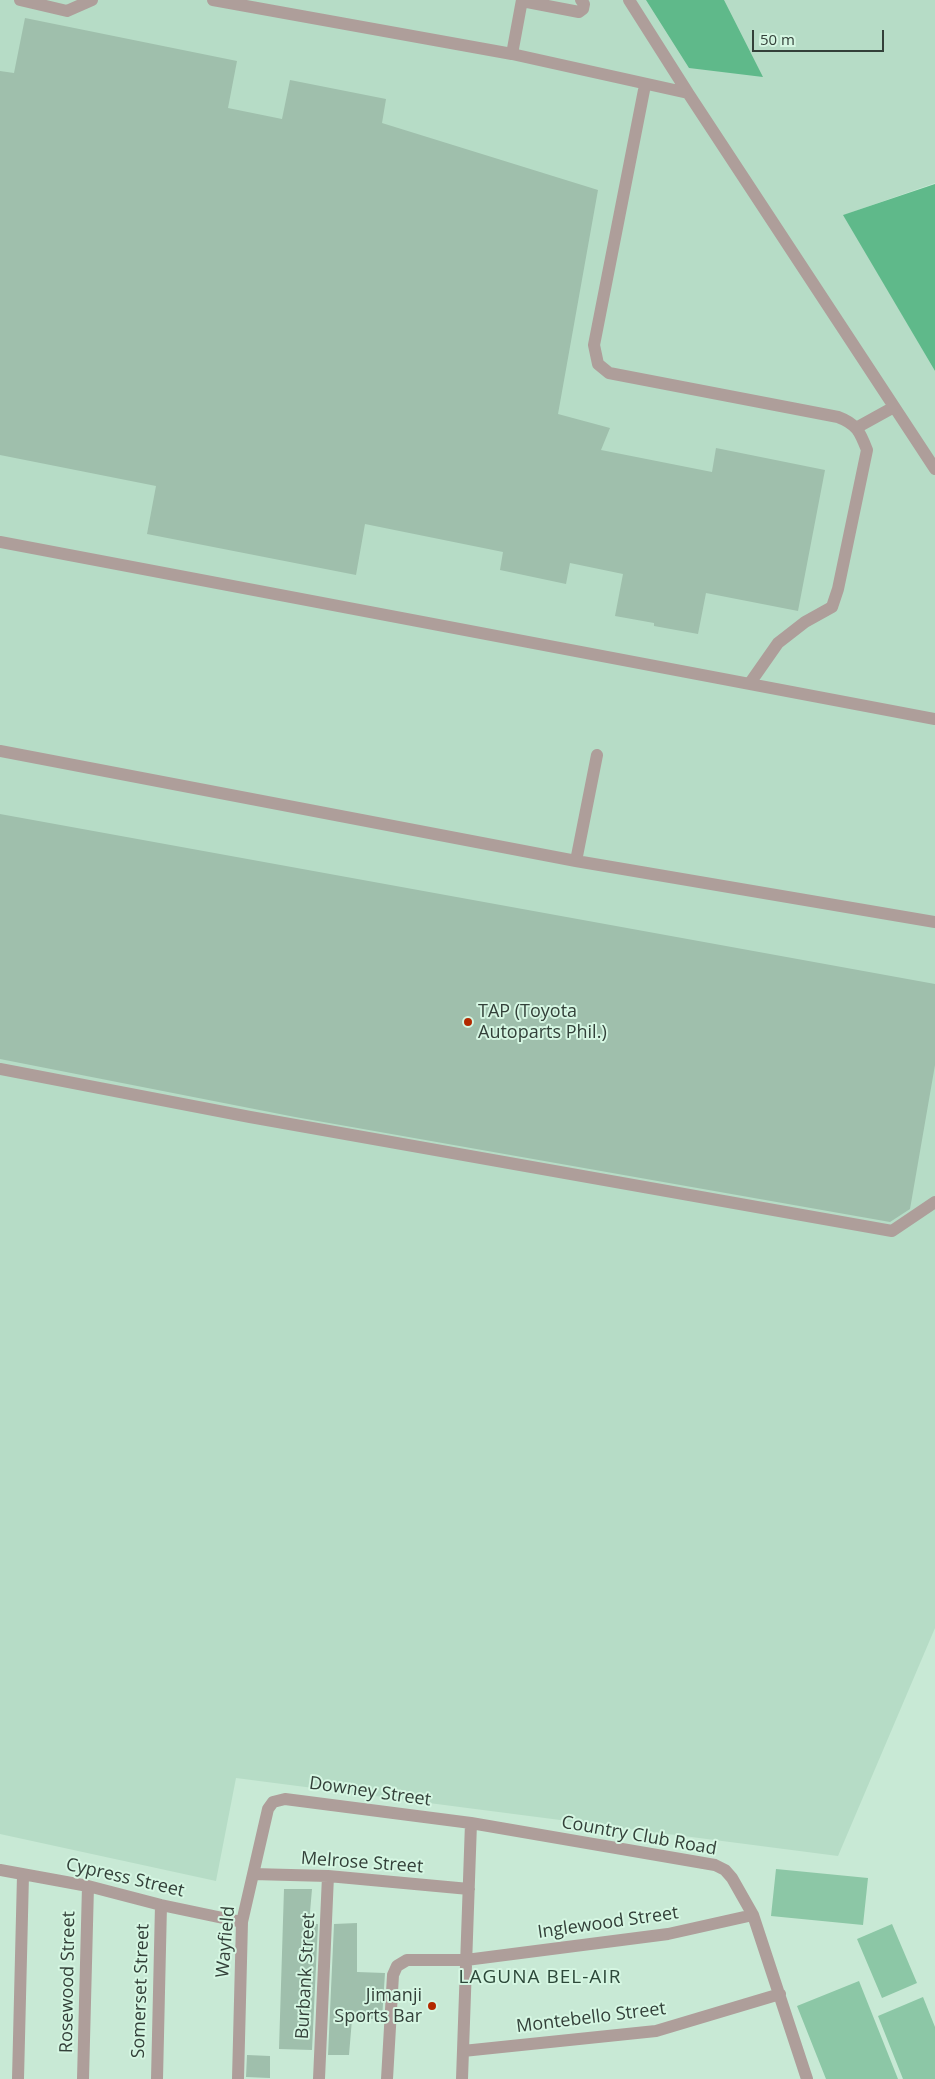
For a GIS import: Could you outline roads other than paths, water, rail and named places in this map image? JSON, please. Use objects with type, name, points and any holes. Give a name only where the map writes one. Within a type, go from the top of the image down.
[{"type":"street","points":[[20,0],[67,12],[92,0]]},
{"type":"street","points":[[213,0],[512,54],[688,93]]},
{"type":"street","points":[[512,54],[522,1],[579,12],[583,9],[584,4],[581,0]]},
{"type":"street","points":[[629,0],[935,469]]},
{"type":"street","points":[[645,85],[594,345],[598,364],[609,373],[838,417],[852,422],[866,450],[838,589],[832,607],[805,622],[778,643],[750,683]]},
{"type":"street","points":[[856,428],[894,407]]},
{"type":"street","points":[[0,542],[935,719]]},
{"type":"street","points":[[0,751],[576,861],[935,922]]},
{"type":"street","points":[[576,861],[597,755]]},
{"type":"street","points":[[0,1069],[250,1117],[892,1231],[935,1202]]},
{"type":"street","name":"Downey Street","points":[[268,1809],[273,1802],[286,1799],[471,1824]]},
{"type":"street","name":"Wayfield","points":[[238,2079],[242,1922],[268,1809]]},
{"type":"street","points":[[462,2079],[471,1824]]},
{"type":"street","name":"Country Club Road","points":[[471,1824],[715,1866],[725,1870],[732,1878],[753,1916],[807,2079]]},
{"type":"street","name":"Cypress Street","points":[[0,1870],[88,1886],[161,1905],[242,1922]]},
{"type":"street","name":"Melrose Street","points":[[253,1874],[328,1876],[469,1889]]},
{"type":"street","points":[[18,2079],[23,1875]]},
{"type":"street","name":"Burbank Street","points":[[319,2079],[328,1876]]},
{"type":"street","name":"Rosewood Street","points":[[83,2079],[88,1886]]},
{"type":"street","name":"Somerset Street","points":[[157,2079],[161,1905]]},
{"type":"street","name":"Inglewood Street","points":[[387,2079],[393,1975],[397,1966],[407,1960],[466,1960],[668,1934],[753,1916]]},
{"type":"street","name":"Montebello Street","points":[[463,2051],[656,2031],[780,1994]]},
{"type":"place","name":"TAP (Toyota Autoparts Phil.)","points":[[468,1022]]},
{"type":"place","name":"Jimanji Sports Bar","points":[[432,2006]]},
{"type":"district","name":"LAGUNA BEL-AIR","points":[[540,1978]]}]
